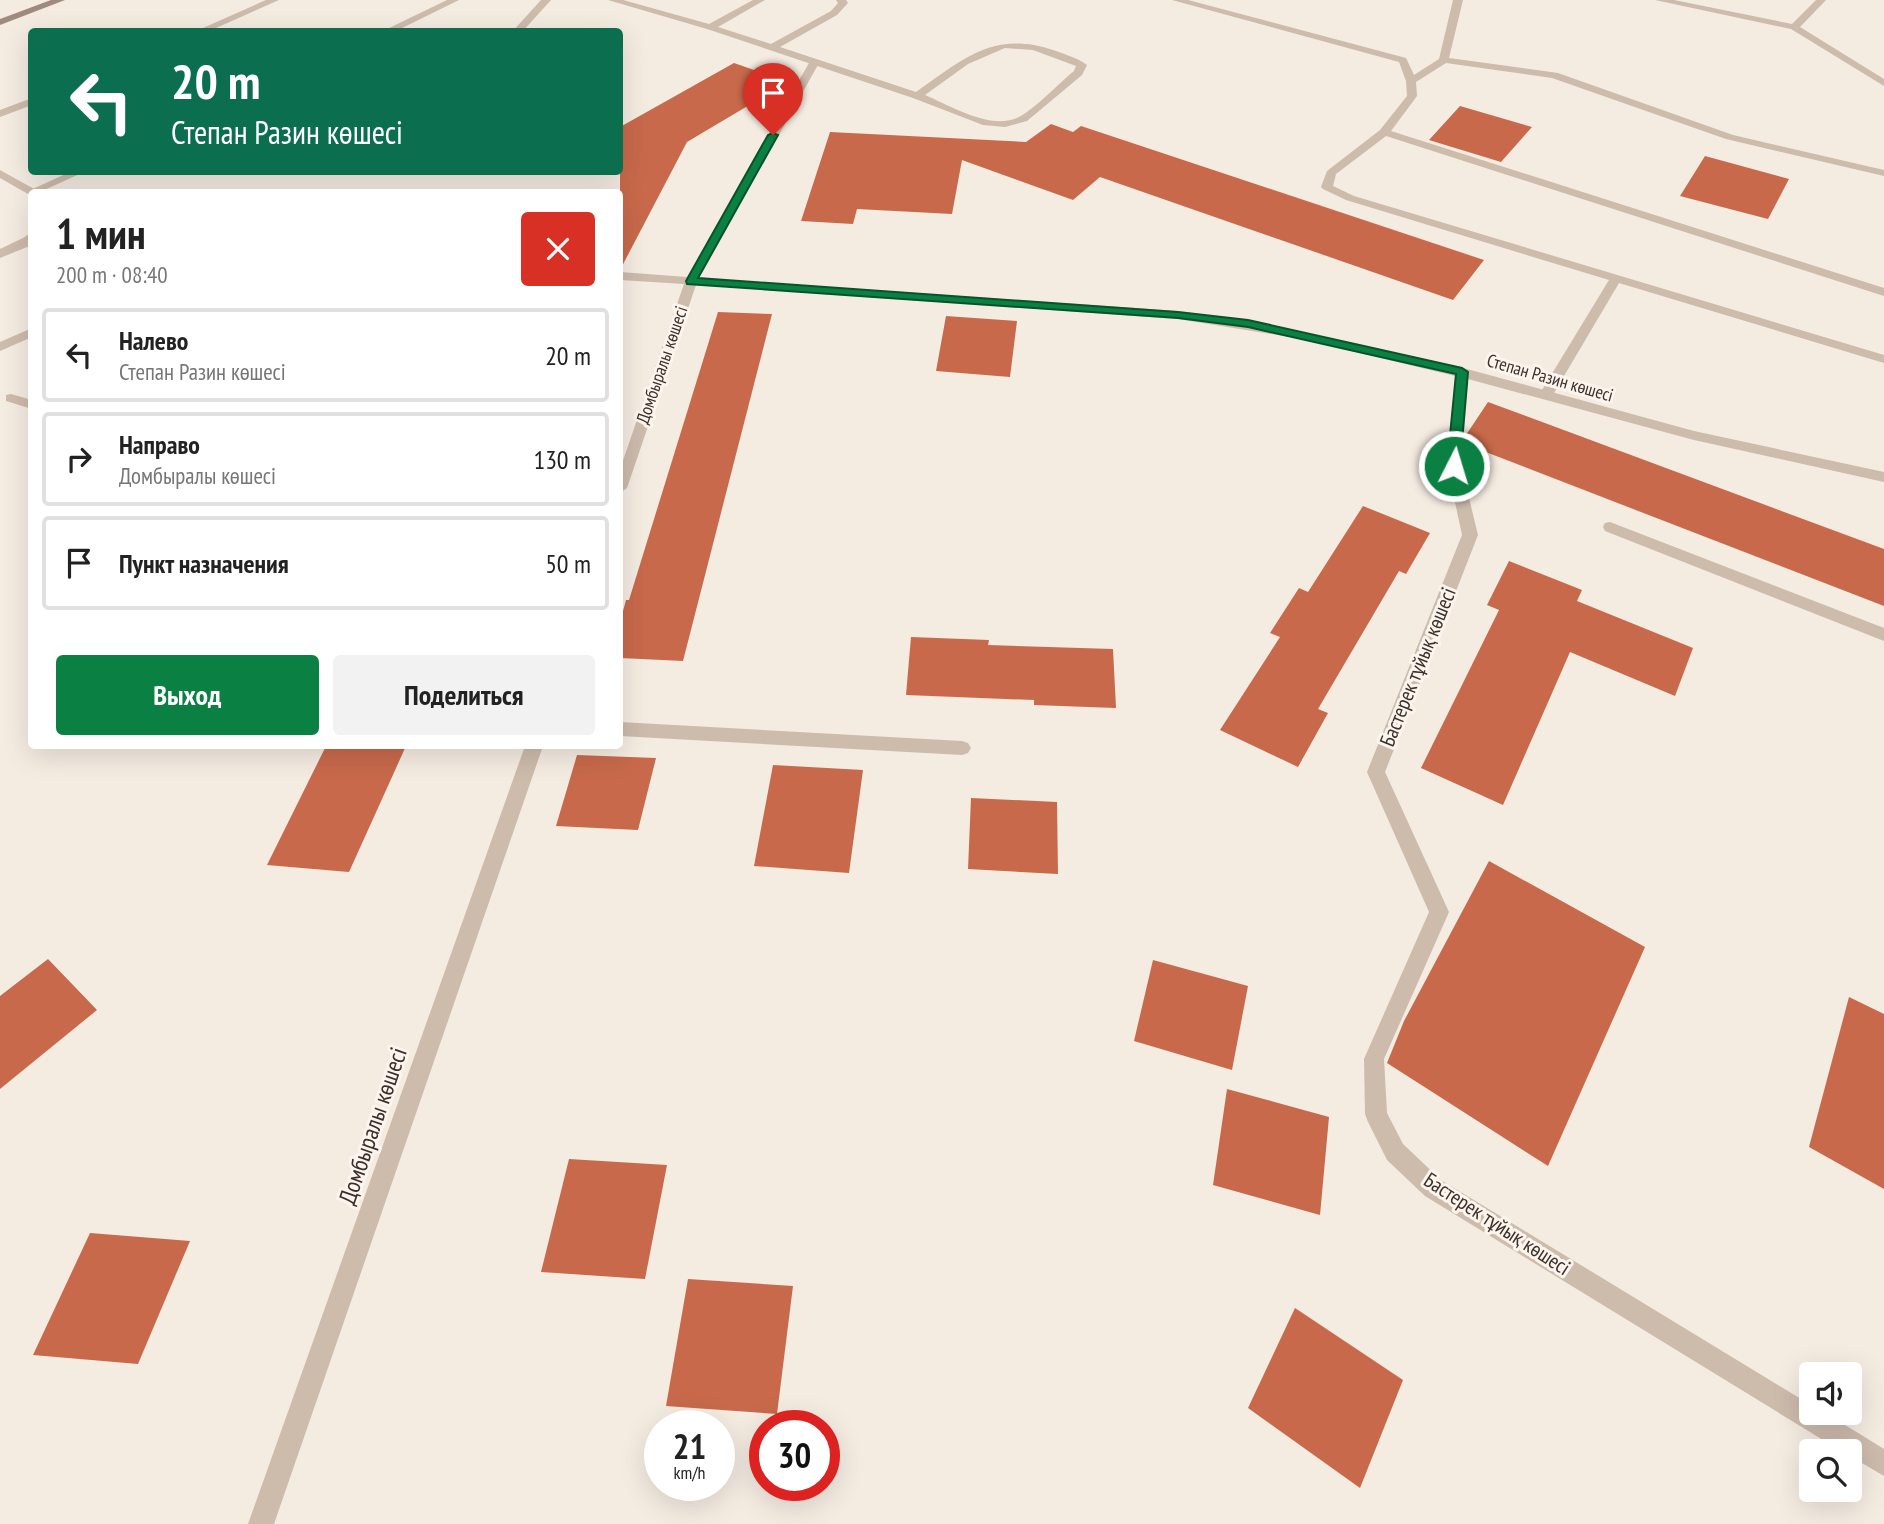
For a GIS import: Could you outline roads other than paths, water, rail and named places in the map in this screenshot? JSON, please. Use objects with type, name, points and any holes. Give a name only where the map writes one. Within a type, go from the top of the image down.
[{"type":"street","points":[[0,22],[60,0]]},
{"type":"street","points":[[208,28],[274,0]]},
{"type":"street","points":[[393,28],[454,0]]},
{"type":"street","points":[[520,28],[546,0]]},
{"type":"street","points":[[612,0],[710,27],[917,96],[984,122],[1005,124],[1023,119],[1078,73],[1082,65],[1019,45],[997,48],[980,54],[917,96]]},
{"type":"street","points":[[710,27],[760,0]]},
{"type":"street","points":[[772,48],[834,13],[843,3],[841,0]]},
{"type":"street","points":[[1177,0],[1403,60],[1411,81],[1412,96],[1384,132],[1331,173],[1327,187],[1350,198],[1884,359]]},
{"type":"street","points":[[1444,60],[1458,0]]},
{"type":"street","points":[[1660,0],[1794,27],[1884,83]]},
{"type":"street","points":[[1794,27],[1821,0]]},
{"type":"street","points":[[1411,81],[1444,60],[1554,75],[1730,137],[1884,173]]},
{"type":"street","name":"Домбыралы көшесі","points":[[623,479],[691,281],[814,63]]},
{"type":"street","points":[[0,114],[28,103]]},
{"type":"street","points":[[1384,132],[1884,292]]},
{"type":"street","points":[[0,173],[28,190]]},
{"type":"street","points":[[39,189],[71,175]]},
{"type":"street","points":[[0,254],[28,240]]},
{"type":"street","name":"Степан Разин көшесі","points":[[623,276],[1178,315],[1248,324],[1462,372],[1670,429],[1884,477]]},
{"type":"street","points":[[1546,395],[1616,278]]},
{"type":"street","points":[[0,346],[28,334]]},
{"type":"street","name":"Бастерек тұйық көшесі","points":[[1462,372],[1454,466],[1470,535],[1376,772],[1439,912],[1374,1059],[1376,1114],[1395,1152],[1433,1188],[1884,1463]]},
{"type":"street","points":[[11,398],[28,404]]},
{"type":"street","points":[[1610,527],[1884,635]]},
{"type":"street","points":[[623,729],[962,748]]},
{"type":"street","name":"Домбыралы көшесі","points":[[261,1524],[533,749]]}]
